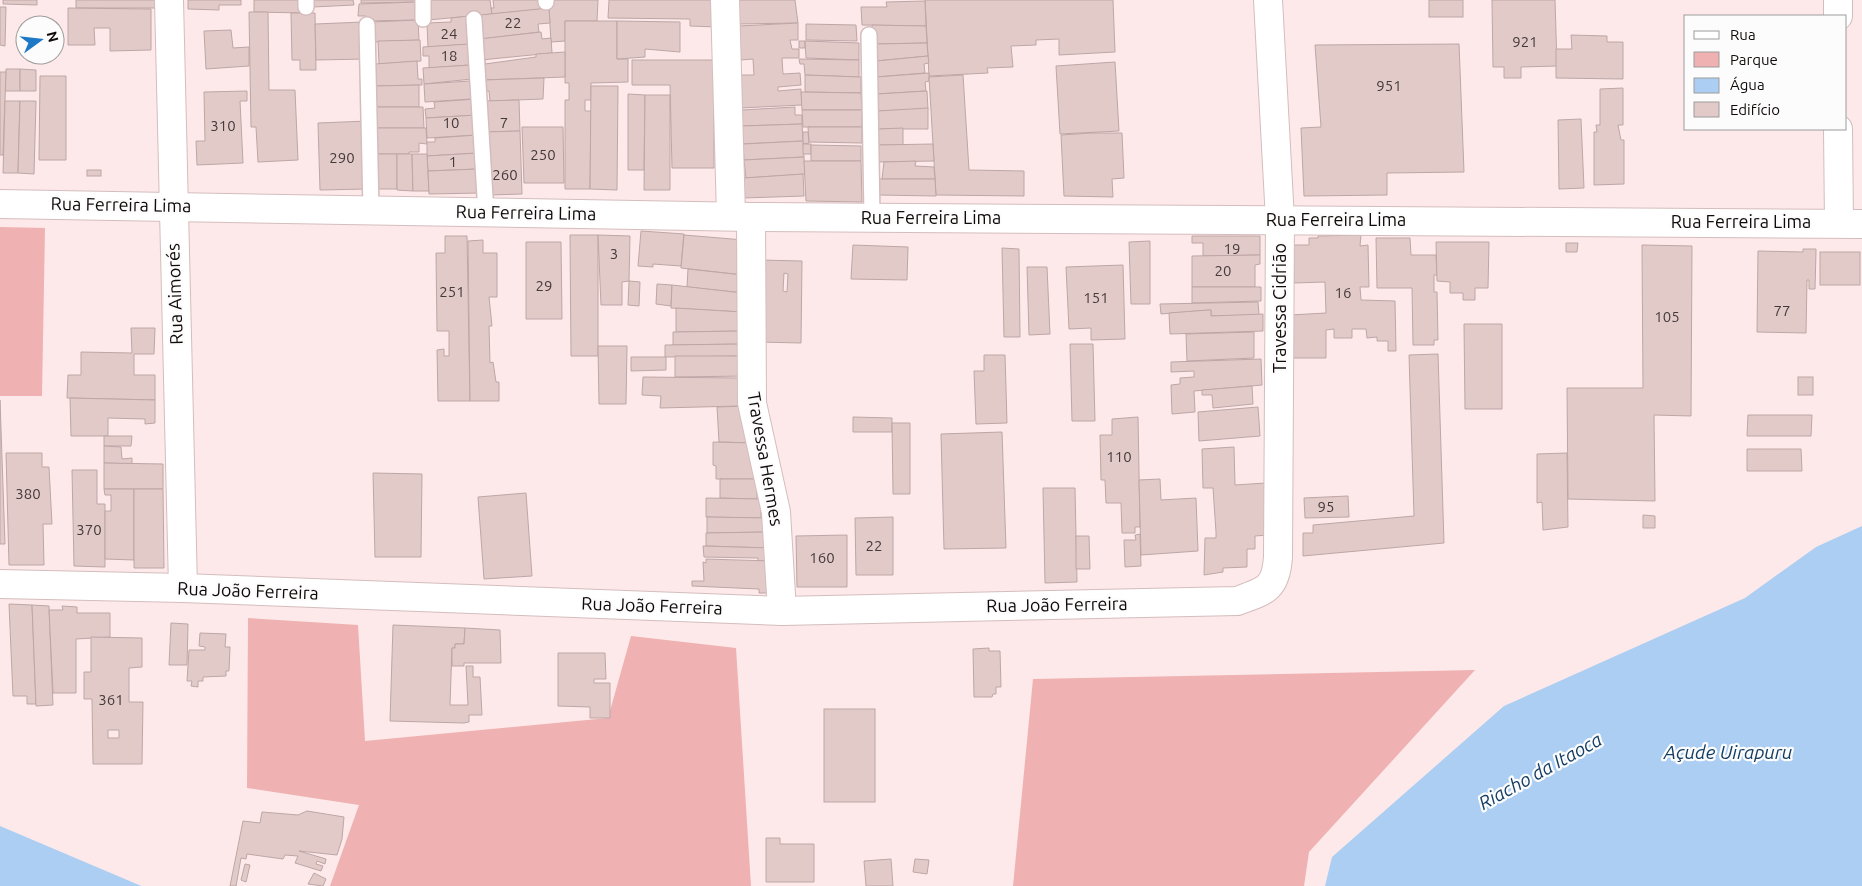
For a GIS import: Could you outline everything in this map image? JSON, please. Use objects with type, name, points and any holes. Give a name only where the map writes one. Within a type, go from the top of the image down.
[{"type":"street","name":"Rua Aimorés","points":[[169,0],[172,206],[183,588]]},
{"type":"street","name":"Travessa Hermes","points":[[725,0],[741,216],[752,403],[776,512],[782,611]]},
{"type":"street","name":"Travessa Cidrião","points":[[1268,0],[1280,220],[1278,557]]},
{"type":"street","points":[[1838,0],[1838,15]]},
{"type":"street","points":[[1838,130],[1851,223]]},
{"type":"street","name":"Rua Ferreira Lima","points":[[0,204],[741,216],[1851,223]]},
{"type":"street","name":"Rua João Ferreira","points":[[0,584],[183,588],[782,611],[1237,601],[1262,592],[1271,585],[1277,575],[1278,557]]},
{"type":"lane","points":[[423,0],[423,19]]},
{"type":"lane","points":[[474,19],[486,213]]},
{"type":"lane","points":[[367,25],[371,210]]},
{"type":"lane","points":[[869,34],[872,217]]},
{"type":"green space","points":[[0,227],[45,228],[42,396],[0,396]]},
{"type":"green space","points":[[248,618],[358,625],[365,741],[608,718],[631,636],[736,648],[751,886],[330,886],[359,805],[247,788]]},
{"type":"green space","points":[[1475,670],[1309,852],[1304,886],[1013,886],[1033,679]]},
{"type":"water","name":"Açude Uirapuru","points":[[1862,526],[1862,886],[1325,886],[1332,857],[1504,706],[1745,598],[1816,547]]},
{"type":"water","points":[[0,826],[139,885],[142,886],[0,886]]},
{"type":"building","points":[[3,0],[37,0],[37,5],[3,4]]},
{"type":"building","points":[[76,0],[156,0],[156,8],[76,8]]},
{"type":"building","points":[[188,0],[241,0],[241,5],[219,5],[219,10],[188,9]]},
{"type":"building","points":[[254,0],[303,0],[303,13],[254,12]]},
{"type":"building","points":[[312,0],[353,0],[354,5],[313,7]]},
{"type":"building","points":[[361,0],[419,0],[417,2],[361,3]]},
{"type":"building","points":[[428,0],[490,0],[492,14],[428,20]]},
{"type":"building","points":[[493,0],[543,0],[543,9],[492,14],[491,8],[494,8]]},
{"type":"building","points":[[551,0],[598,0],[597,21],[565,21],[565,41],[551,42],[549,9],[551,7]]},
{"type":"building","points":[[609,0],[717,0],[717,27],[690,26],[690,19],[608,18]]},
{"type":"building","points":[[738,0],[795,0],[798,23],[739,24]]},
{"type":"building","points":[[925,0],[1113,0],[1115,52],[1059,55],[1059,39],[1036,40],[1036,45],[1011,46],[1013,67],[987,68],[988,73],[929,76]]},
{"type":"building","points":[[1429,0],[1463,0],[1463,17],[1429,17]]},
{"type":"building","points":[[1492,0],[1555,0],[1557,66],[1521,67],[1521,78],[1504,78],[1504,67],[1493,67]]},
{"type":"building","points":[[925,1],[926,26],[862,25],[861,7],[887,7],[886,2]]},
{"type":"building","points":[[417,2],[418,20],[366,21],[366,16],[358,16],[359,4]]},
{"type":"building","points":[[0,7],[6,7],[5,46],[0,45]]},
{"type":"building","points":[[68,8],[151,9],[151,50],[110,51],[110,28],[94,28],[95,45],[68,45]]},
{"type":"building","points":[[549,8],[550,23],[538,24],[539,32],[482,39],[480,15]]},
{"type":"building","points":[[249,12],[268,12],[269,90],[295,90],[298,160],[258,162],[256,127],[251,127]]},
{"type":"building","points":[[291,13],[315,13],[316,70],[300,70],[300,60],[292,60]]},
{"type":"building","points":[[469,16],[472,44],[428,47],[427,23],[451,22],[451,18]]},
{"type":"building","points":[[418,20],[419,40],[371,42],[371,22]]},
{"type":"building","points":[[565,21],[617,21],[617,59],[628,59],[628,82],[591,83],[591,100],[585,100],[585,111],[591,111],[590,189],[565,189],[565,100],[569,100],[569,83],[565,83]]},
{"type":"building","points":[[617,21],[680,22],[680,52],[645,49],[645,57],[617,59]]},
{"type":"building","points":[[364,22],[366,59],[316,60],[315,24]]},
{"type":"building","points":[[798,23],[798,40],[790,40],[792,49],[799,49],[799,58],[782,58],[783,74],[800,73],[801,85],[778,87],[778,91],[801,89],[802,105],[740,108],[741,75],[754,75],[753,59],[740,60],[739,26]]},
{"type":"building","points":[[806,24],[856,25],[857,41],[806,40]]},
{"type":"building","points":[[872,25],[926,26],[927,43],[872,44]]},
{"type":"building","points":[[231,30],[233,48],[249,47],[249,66],[206,69],[204,31]]},
{"type":"building","points":[[541,32],[542,39],[551,38],[552,53],[481,60],[479,39]]},
{"type":"building","points":[[1571,35],[1607,36],[1607,42],[1623,42],[1623,79],[1556,78],[1556,49],[1572,49]]},
{"type":"building","points":[[420,40],[421,61],[379,64],[378,41]]},
{"type":"building","points":[[799,41],[805,41],[805,48],[799,48]]},
{"type":"building","points":[[805,41],[859,43],[859,60],[806,58]]},
{"type":"building","points":[[927,43],[928,56],[876,61],[875,44]]},
{"type":"building","points":[[469,44],[470,65],[429,68],[429,56],[423,56],[423,47]]},
{"type":"building","points":[[1459,44],[1464,172],[1387,173],[1387,195],[1304,196],[1301,128],[1321,127],[1315,45]]},
{"type":"building","points":[[565,52],[565,77],[483,80],[481,60],[485,59],[485,64],[536,57],[536,54]]},
{"type":"building","points":[[928,56],[929,63],[924,64],[925,73],[876,77],[876,61]]},
{"type":"building","points":[[799,59],[859,60],[859,77],[805,75],[804,64],[800,64]]},
{"type":"building","points":[[632,60],[715,60],[717,112],[714,112],[714,168],[672,168],[670,85],[632,85]]},
{"type":"building","points":[[417,61],[418,79],[422,79],[422,85],[375,86],[375,64]]},
{"type":"building","points":[[1115,62],[1119,131],[1060,134],[1056,66]]},
{"type":"building","points":[[471,65],[472,79],[424,84],[423,68]]},
{"type":"building","points":[[6,69],[20,69],[20,91],[5,91]]},
{"type":"building","points":[[20,69],[36,70],[36,91],[20,91]]},
{"type":"building","points":[[0,72],[6,72],[3,155],[0,155]]},
{"type":"building","points":[[929,73],[929,81],[925,82],[926,91],[877,94],[876,77]]},
{"type":"building","points":[[805,75],[861,77],[861,93],[805,92]]},
{"type":"building","points":[[963,75],[969,170],[1024,171],[1024,196],[936,195],[929,77]]},
{"type":"building","points":[[40,76],[66,76],[66,160],[39,160]]},
{"type":"building","points":[[544,78],[543,99],[490,101],[489,91],[484,91],[483,80]]},
{"type":"building","points":[[470,81],[471,99],[425,102],[424,84]]},
{"type":"building","points":[[419,85],[419,107],[376,107],[375,86]]},
{"type":"building","points":[[591,86],[618,86],[617,190],[590,189]]},
{"type":"building","points":[[1623,88],[1623,125],[1618,125],[1621,140],[1624,140],[1624,184],[1594,185],[1594,132],[1597,132],[1596,125],[1600,125],[1600,89]]},
{"type":"building","points":[[247,91],[247,101],[240,101],[243,163],[197,165],[196,141],[205,141],[204,92]]},
{"type":"building","points":[[927,91],[928,109],[877,111],[877,94]]},
{"type":"building","points":[[801,92],[861,93],[862,110],[802,110]]},
{"type":"building","points":[[628,94],[645,95],[644,170],[628,170]]},
{"type":"building","points":[[645,95],[670,95],[670,190],[644,190]]},
{"type":"building","points":[[476,99],[477,115],[426,118],[425,109],[435,108],[434,102]]},
{"type":"building","points":[[519,100],[520,131],[489,132],[484,101]]},
{"type":"building","points":[[5,101],[20,101],[18,173],[3,173]]},
{"type":"building","points":[[20,101],[36,101],[34,174],[18,173]]},
{"type":"building","points":[[376,107],[423,107],[424,128],[376,128]]},
{"type":"building","points":[[795,107],[795,115],[802,115],[802,124],[742,126],[742,110]]},
{"type":"building","points":[[928,108],[928,129],[878,129],[877,111]]},
{"type":"building","points":[[802,110],[862,110],[862,127],[803,127]]},
{"type":"building","points":[[477,115],[477,135],[427,138],[426,118]]},
{"type":"building","points":[[1581,119],[1584,188],[1559,189],[1558,120]]},
{"type":"building","points":[[368,121],[367,189],[320,190],[318,123]]},
{"type":"building","points":[[802,124],[803,141],[743,144],[742,126]]},
{"type":"building","points":[[522,127],[563,127],[564,183],[524,183]]},
{"type":"building","points":[[808,127],[862,127],[862,143],[809,142]]},
{"type":"building","points":[[377,128],[426,128],[427,144],[419,143],[419,152],[409,152],[409,154],[377,154]]},
{"type":"building","points":[[903,128],[903,145],[878,145],[878,129]]},
{"type":"building","points":[[520,131],[522,194],[490,195],[485,132]]},
{"type":"building","points":[[803,132],[808,132],[809,143],[803,144]]},
{"type":"building","points":[[1122,133],[1124,178],[1112,179],[1113,197],[1064,196],[1061,135]]},
{"type":"building","points":[[477,135],[478,153],[427,156],[427,142],[435,142],[435,138]]},
{"type":"building","points":[[803,141],[804,157],[744,160],[743,144]]},
{"type":"building","points":[[803,144],[811,144],[811,154],[803,154]]},
{"type":"building","points":[[933,144],[934,161],[878,162],[878,145]]},
{"type":"building","points":[[811,145],[861,146],[861,161],[811,161]]},
{"type":"building","points":[[478,153],[478,169],[428,171],[427,156]]},
{"type":"building","points":[[377,154],[397,154],[397,189],[377,189]]},
{"type":"building","points":[[397,154],[412,154],[413,191],[397,190]]},
{"type":"building","points":[[412,154],[427,154],[429,191],[413,191]]},
{"type":"building","points":[[804,157],[805,174],[746,178],[744,160]]},
{"type":"building","points":[[804,161],[861,161],[862,202],[806,201]]},
{"type":"building","points":[[916,161],[915,166],[934,167],[935,179],[882,179],[884,162]]},
{"type":"building","points":[[478,169],[480,193],[429,194],[428,171]]},
{"type":"building","points":[[87,170],[101,170],[101,176],[87,176]]},
{"type":"building","points":[[803,174],[804,196],[743,198],[744,178]]},
{"type":"building","points":[[878,179],[935,179],[936,196],[879,195]]},
{"type":"building","points":[[641,231],[684,234],[681,266],[653,264],[653,267],[638,266]]},
{"type":"building","points":[[570,235],[598,235],[598,356],[571,356]]},
{"type":"building","points":[[598,235],[630,236],[629,281],[622,282],[622,305],[601,305]]},
{"type":"building","points":[[684,235],[744,240],[743,275],[681,268]]},
{"type":"building","points":[[1361,235],[1360,246],[1368,245],[1369,287],[1360,287],[1361,300],[1395,301],[1396,351],[1388,351],[1388,341],[1377,341],[1377,337],[1367,338],[1366,329],[1352,329],[1352,338],[1334,338],[1334,329],[1326,330],[1326,358],[1291,358],[1290,315],[1326,313],[1325,282],[1294,283],[1293,245],[1309,245],[1309,238],[1318,238],[1318,236]]},
{"type":"building","points":[[445,236],[467,236],[470,401],[438,401],[437,350],[444,349],[444,356],[449,356],[449,331],[437,331],[436,253],[445,253]]},
{"type":"building","points":[[1192,236],[1260,236],[1260,255],[1203,256],[1203,243],[1192,243]]},
{"type":"building","points":[[1376,238],[1410,238],[1411,255],[1436,255],[1437,275],[1434,275],[1434,292],[1437,292],[1438,340],[1434,340],[1434,345],[1413,345],[1412,288],[1377,288]]},
{"type":"building","points":[[483,240],[483,253],[497,253],[497,297],[489,297],[492,326],[489,326],[490,363],[493,362],[496,382],[499,382],[499,401],[470,401],[468,241]]},
{"type":"building","points":[[1150,241],[1150,304],[1131,304],[1129,242]]},
{"type":"building","points":[[526,242],[561,242],[562,319],[526,319]]},
{"type":"building","points":[[1436,242],[1489,242],[1488,288],[1475,288],[1475,300],[1463,300],[1463,293],[1450,293],[1450,282],[1437,281]]},
{"type":"building","points":[[1566,243],[1578,243],[1577,252],[1566,252]]},
{"type":"building","points":[[853,245],[908,247],[907,280],[851,279]]},
{"type":"building","points":[[1642,245],[1692,246],[1691,416],[1654,415],[1655,501],[1568,499],[1567,388],[1643,388]]},
{"type":"building","points":[[1002,248],[1019,249],[1020,337],[1004,337]]},
{"type":"building","points":[[1803,249],[1816,249],[1815,289],[1809,289],[1809,280],[1807,280],[1806,333],[1757,332],[1758,251],[1803,252]]},
{"type":"building","points":[[1820,252],[1860,252],[1860,285],[1820,285]]},
{"type":"building","points":[[1260,255],[1260,264],[1255,265],[1255,287],[1192,287],[1192,256]]},
{"type":"building","points":[[760,260],[802,261],[801,343],[758,342]],"holes":[[[784,273],[788,274],[787,292],[783,291]]]},
{"type":"building","points":[[1123,265],[1125,339],[1091,340],[1091,328],[1069,329],[1066,267]]},
{"type":"building","points":[[1027,267],[1047,267],[1050,334],[1029,335]]},
{"type":"building","points":[[688,269],[743,275],[743,293],[687,287]]},
{"type":"building","points":[[629,281],[640,282],[639,306],[628,305]]},
{"type":"building","points":[[657,284],[672,285],[671,306],[656,304]]},
{"type":"building","points":[[672,285],[743,293],[742,312],[671,308]]},
{"type":"building","points":[[1192,287],[1261,287],[1261,301],[1192,303]]},
{"type":"building","points":[[1258,302],[1259,315],[1211,316],[1211,310],[1161,314],[1160,304]]},
{"type":"building","points":[[676,308],[742,312],[742,331],[676,332]]},
{"type":"building","points":[[1211,310],[1211,316],[1263,314],[1263,331],[1170,334],[1169,313]]},
{"type":"building","points":[[1464,324],[1502,324],[1502,409],[1465,409]]},
{"type":"building","points":[[131,328],[155,328],[154,354],[134,354],[134,375],[155,375],[155,400],[67,398],[68,375],[81,375],[81,352],[132,353]]},
{"type":"building","points":[[742,331],[742,344],[673,345],[673,332]]},
{"type":"building","points":[[1254,332],[1254,358],[1187,361],[1186,334]]},
{"type":"building","points":[[742,344],[741,356],[665,357],[665,345]]},
{"type":"building","points":[[1070,344],[1093,344],[1095,421],[1072,421]]},
{"type":"building","points":[[598,346],[627,346],[626,404],[599,404]]},
{"type":"building","points":[[1438,354],[1444,543],[1303,556],[1303,533],[1313,533],[1313,525],[1414,516],[1409,355]]},
{"type":"building","points":[[984,355],[1005,355],[1007,423],[976,424],[974,371],[984,371]]},
{"type":"building","points":[[675,356],[746,356],[746,376],[675,377]]},
{"type":"building","points":[[631,357],[666,357],[666,370],[631,371]]},
{"type":"building","points":[[1261,359],[1262,385],[1194,391],[1195,412],[1172,414],[1171,385],[1180,384],[1180,378],[1194,377],[1194,371],[1171,372],[1171,362]]},
{"type":"building","points":[[643,377],[740,378],[740,406],[660,408],[661,396],[642,395]]},
{"type":"building","points":[[1798,377],[1813,377],[1813,395],[1798,395]]},
{"type":"building","points":[[1252,386],[1253,404],[1213,408],[1212,395],[1202,395],[1202,390]]},
{"type":"building","points":[[70,398],[155,400],[155,423],[145,424],[145,419],[108,418],[108,436],[71,436]]},
{"type":"building","points":[[0,400],[5,544],[0,544]]},
{"type":"building","points":[[747,406],[754,443],[719,442],[717,407]]},
{"type":"building","points":[[1258,407],[1260,436],[1199,441],[1198,412]]},
{"type":"building","points":[[1748,415],[1812,415],[1811,436],[1747,436]]},
{"type":"building","points":[[853,417],[892,418],[892,432],[853,432]]},
{"type":"building","points":[[1138,417],[1140,527],[1135,527],[1135,533],[1122,533],[1121,503],[1106,503],[1105,480],[1101,480],[1100,435],[1112,435],[1112,419]]},
{"type":"building","points":[[892,423],[910,423],[910,494],[893,494]]},
{"type":"building","points":[[1002,432],[1006,548],[944,549],[941,434]]},
{"type":"building","points":[[104,436],[132,436],[131,446],[104,446]]},
{"type":"building","points":[[713,442],[754,443],[754,479],[716,479],[716,466],[713,465]]},
{"type":"building","points":[[104,446],[121,447],[122,459],[132,458],[132,464],[104,463]]},
{"type":"building","points":[[1234,447],[1235,485],[1266,483],[1268,535],[1255,536],[1255,549],[1247,549],[1247,567],[1223,568],[1223,572],[1204,575],[1205,538],[1216,538],[1216,532],[1213,488],[1203,488],[1202,449]]},
{"type":"building","points":[[1747,449],[1801,449],[1802,471],[1747,471]]},
{"type":"building","points":[[6,453],[42,453],[42,467],[49,467],[52,524],[43,524],[44,565],[9,565]]},
{"type":"building","points":[[1567,453],[1568,527],[1543,530],[1542,502],[1537,503],[1537,454]]},
{"type":"building","points":[[104,463],[163,464],[163,489],[104,489]]},
{"type":"building","points":[[72,470],[97,470],[97,504],[105,504],[105,567],[74,566]]},
{"type":"building","points":[[373,473],[422,474],[421,557],[375,557]]},
{"type":"building","points":[[720,479],[757,479],[757,499],[720,498]]},
{"type":"building","points":[[1160,479],[1161,500],[1196,498],[1198,551],[1141,555],[1139,480]]},
{"type":"building","points":[[1043,488],[1075,488],[1077,582],[1045,583]]},
{"type":"building","points":[[104,489],[134,489],[134,560],[105,559],[105,511],[111,511],[111,495],[105,495]]},
{"type":"building","points":[[134,489],[163,489],[164,568],[134,568]]},
{"type":"building","points":[[526,493],[532,576],[484,579],[478,497]]},
{"type":"building","points":[[1348,496],[1349,517],[1305,518],[1304,498]]},
{"type":"building","points":[[706,498],[761,499],[761,518],[706,517]]},
{"type":"building","points":[[1643,515],[1655,516],[1655,528],[1643,528]]},
{"type":"building","points":[[707,517],[769,518],[769,532],[707,533]]},
{"type":"building","points":[[893,517],[893,575],[856,575],[855,518]]},
{"type":"building","points":[[767,532],[767,548],[706,546],[706,533]]},
{"type":"building","points":[[1140,534],[1141,566],[1125,567],[1124,540],[1136,540],[1135,535]]},
{"type":"building","points":[[847,535],[847,587],[797,587],[796,536]]},
{"type":"building","points":[[1076,536],[1089,536],[1090,569],[1076,569]]},
{"type":"building","points":[[703,546],[770,548],[771,561],[758,561],[758,558],[704,557]]},
{"type":"building","points":[[706,559],[771,561],[771,593],[759,593],[759,589],[692,586],[692,581],[704,581],[703,562],[706,563]]},
{"type":"building","points":[[9,604],[32,605],[36,704],[27,704],[27,696],[13,696]]},
{"type":"building","points":[[32,605],[49,606],[53,705],[36,706]]},
{"type":"building","points":[[62,606],[77,607],[77,613],[110,613],[110,637],[76,639],[76,693],[53,693],[49,610],[63,610]]},
{"type":"building","points":[[171,623],[188,624],[187,665],[169,665]]},
{"type":"building","points":[[393,625],[465,628],[464,644],[455,644],[455,648],[452,648],[450,705],[468,705],[466,666],[473,666],[473,677],[480,677],[482,715],[469,715],[469,722],[464,723],[390,721]]},
{"type":"building","points":[[465,628],[500,630],[501,663],[464,663],[464,666],[452,666],[452,648],[455,648],[455,644],[464,644]]},
{"type":"building","points":[[200,633],[226,634],[225,647],[230,647],[229,671],[226,671],[226,676],[203,677],[203,681],[198,681],[198,687],[191,686],[192,681],[187,681],[189,650],[205,650],[205,647],[199,646]]},
{"type":"building","points":[[91,637],[142,638],[142,667],[129,668],[129,702],[143,702],[142,764],[93,764],[92,699],[84,699],[84,672],[91,672]],"holes":[[[108,730],[119,730],[119,738],[108,738]]]},
{"type":"building","points":[[989,648],[989,651],[1000,651],[1001,687],[996,687],[996,694],[993,694],[992,697],[974,697],[973,649]]},
{"type":"building","points":[[558,653],[605,653],[606,679],[594,679],[594,683],[610,683],[610,718],[590,718],[590,707],[558,706]]},
{"type":"building","points":[[824,709],[875,709],[875,802],[824,802]]},
{"type":"building","points":[[307,811],[344,817],[342,839],[337,855],[299,851],[326,859],[325,864],[317,861],[316,864],[323,866],[321,871],[295,863],[298,856],[285,855],[283,859],[247,854],[246,859],[241,858],[236,886],[230,886],[243,821],[260,823],[262,812],[298,815]]},
{"type":"building","points":[[766,838],[780,838],[780,844],[814,844],[814,882],[766,882]]},
{"type":"building","points":[[891,859],[893,886],[866,886],[864,861]]},
{"type":"building","points":[[915,859],[929,860],[927,874],[913,872]]},
{"type":"building","points":[[245,864],[250,865],[246,882],[241,880]]},
{"type":"building","points":[[314,873],[326,879],[323,886],[308,884]]},
{"type":"water label","name":"Riacho da Itaoca","points":[[1540,771]]}]
